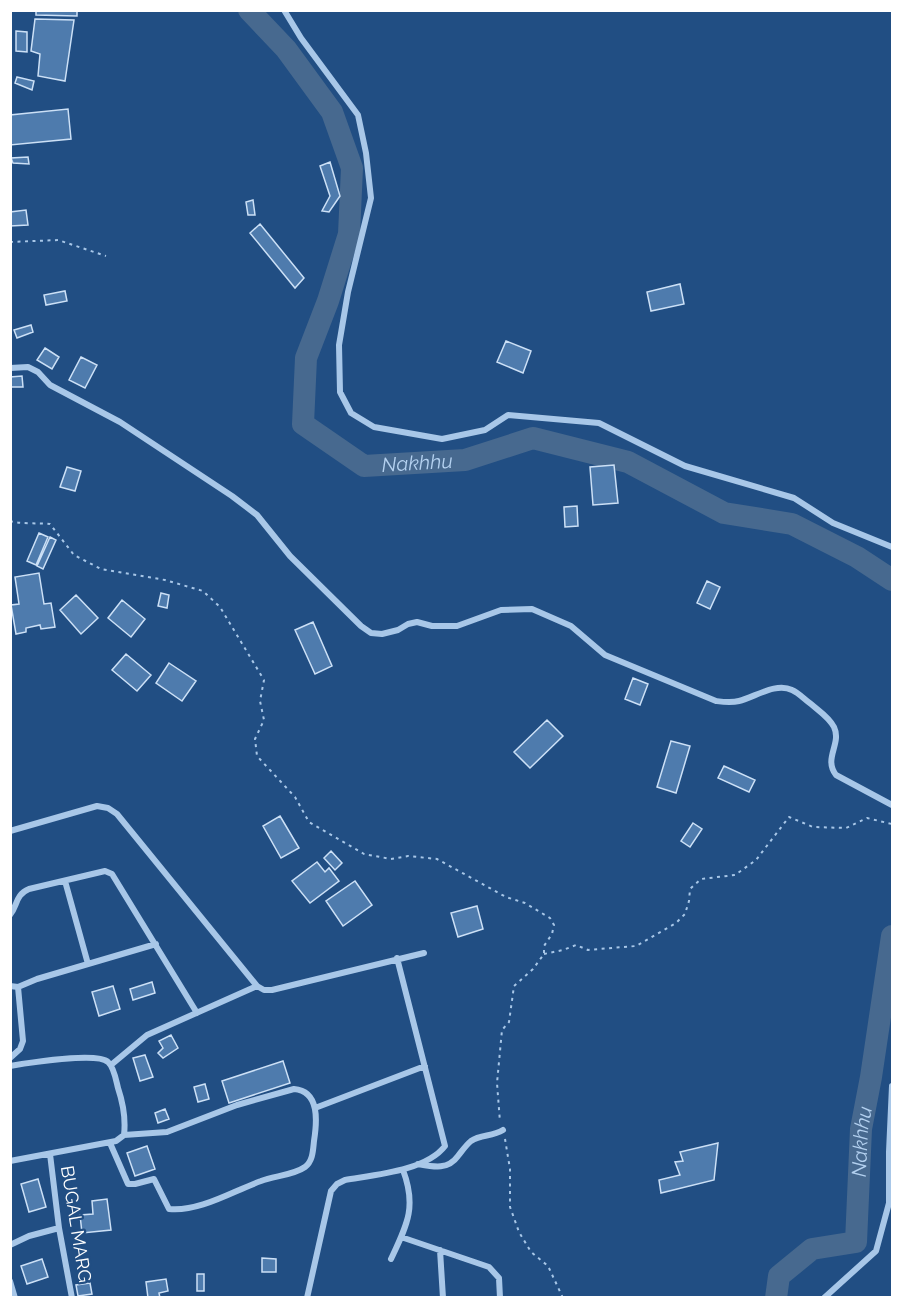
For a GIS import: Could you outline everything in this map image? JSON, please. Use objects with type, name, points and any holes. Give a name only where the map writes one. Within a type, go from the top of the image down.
[{"type":"street","points":[[284,10],[301,38],[358,115],[366,153],[372,198],[348,292],[339,345],[340,392],[351,413],[374,427],[442,439],[485,430],[508,415],[599,423],[685,466],[794,498],[833,523],[892,547]]},
{"type":"street","points":[[10,368],[28,367],[38,372],[50,385],[120,422],[232,496],[257,515],[290,556],[361,626],[371,633],[382,634],[417,622],[432,626],[457,626],[501,610],[532,609],[571,626],[604,656],[716,701],[728,703],[782,687],[792,690],[827,717],[834,726],[836,736],[830,763],[836,775],[892,805]]},
{"type":"street","points":[[10,831],[97,806],[108,808],[117,814],[256,986],[264,990],[272,990],[424,953]]},
{"type":"street","points":[[10,915],[17,897],[22,892],[105,871],[112,874],[197,1012]]},
{"type":"street","points":[[65,880],[88,964]]},
{"type":"street","points":[[10,1058],[20,1049],[23,1041],[14,986],[156,944]]},
{"type":"street","points":[[307,1298],[331,1191],[337,1184],[345,1180],[403,1170],[440,1153],[445,1146],[397,958]]},
{"type":"street","points":[[111,1065],[147,1035],[256,986]]},
{"type":"street","points":[[10,1066],[93,1057],[106,1060],[111,1065],[124,1106],[124,1134]]},
{"type":"street","points":[[315,1108],[425,1065]]},
{"type":"street","points":[[824,1298],[876,1251],[889,1203],[892,1086]]},
{"type":"street","points":[[10,1161],[110,1143],[124,1134],[167,1132],[237,1105],[294,1089],[302,1089],[309,1094],[315,1108],[317,1123],[311,1160],[308,1165],[301,1170],[263,1180],[195,1207],[169,1209],[154,1179],[135,1185],[128,1184],[110,1143]]},
{"type":"street","points":[[418,1164],[437,1167],[453,1163],[469,1142],[478,1137],[493,1136],[503,1130]]},
{"type":"street","name":"BUGAL MARG","points":[[50,1154],[59,1228],[72,1298]]},
{"type":"street","points":[[391,1259],[401,1237],[411,1203],[409,1186],[403,1170]]},
{"type":"street","points":[[10,1245],[29,1236],[59,1228]]},
{"type":"street","points":[[401,1237],[489,1267],[499,1278],[500,1298]]},
{"type":"street","points":[[440,1250],[443,1298]]},
{"type":"street","points":[[10,1281],[15,1298]]},
{"type":"path","points":[[10,242],[58,240],[106,256]]},
{"type":"path","points":[[10,522],[50,524],[74,555],[101,569],[165,580],[203,591],[220,607],[264,680],[260,701],[264,720],[255,739],[257,756],[295,797],[309,822],[364,854],[391,859],[408,856],[437,859],[550,918],[554,925],[552,934],[544,946],[544,954],[533,969],[514,986],[509,1022],[502,1030],[497,1083],[500,1121],[510,1169],[510,1207],[519,1232],[531,1252],[548,1266],[563,1298]]},
{"type":"path","points":[[544,954],[563,951],[576,945],[588,950],[636,946],[656,936],[685,914],[690,889],[701,879],[735,875],[756,860],[789,818],[813,827],[846,828],[867,818],[892,824]]},
{"type":"building","points":[[36,10],[77,10],[77,16],[36,15]]},
{"type":"building","points":[[35,19],[74,20],[65,81],[38,76],[40,54],[31,51]]},
{"type":"building","points":[[16,31],[27,32],[27,52],[16,51]]},
{"type":"building","points":[[17,77],[34,81],[32,90],[15,83]]},
{"type":"building","points":[[68,109],[71,139],[10,145],[10,115]]},
{"type":"building","points":[[28,157],[29,164],[13,163],[11,158]]},
{"type":"building","points":[[330,162],[340,196],[329,212],[322,211],[330,196],[320,166]]},
{"type":"building","points":[[253,200],[255,215],[248,215],[246,202]]},
{"type":"building","points":[[26,210],[28,225],[10,226],[10,212]]},
{"type":"building","points":[[260,224],[304,278],[295,288],[250,233]]},
{"type":"building","points":[[680,284],[684,304],[651,311],[647,292]]},
{"type":"building","points":[[65,291],[67,301],[46,305],[44,295]]},
{"type":"building","points":[[31,325],[33,332],[17,338],[14,330]]},
{"type":"building","points":[[506,341],[531,351],[523,373],[497,362]]},
{"type":"building","points":[[45,348],[59,357],[52,369],[37,360]]},
{"type":"building","points":[[81,357],[97,365],[85,388],[69,380]]},
{"type":"building","points":[[22,376],[23,387],[10,387],[10,377]]},
{"type":"building","points":[[614,465],[618,503],[593,505],[590,467]]},
{"type":"building","points":[[67,467],[81,471],[75,491],[60,487]]},
{"type":"building","points":[[577,506],[578,526],[565,527],[564,507]]},
{"type":"building","points":[[39,533],[48,537],[36,565],[27,561]]},
{"type":"building","points":[[50,537],[56,540],[43,569],[37,566]]},
{"type":"building","points":[[39,573],[44,604],[51,603],[55,627],[41,629],[40,625],[26,628],[26,632],[16,634],[11,605],[19,604],[15,577]]},
{"type":"building","points":[[707,581],[720,587],[710,609],[697,603]]},
{"type":"building","points":[[161,593],[169,595],[167,608],[158,606]]},
{"type":"building","points":[[76,595],[98,618],[81,634],[60,610]]},
{"type":"building","points":[[122,600],[145,619],[131,637],[108,618]]},
{"type":"building","points":[[313,622],[332,666],[315,674],[295,630]]},
{"type":"building","points":[[126,654],[151,675],[137,691],[112,670]]},
{"type":"building","points":[[169,663],[196,681],[182,701],[156,683]]},
{"type":"building","points":[[633,678],[648,684],[640,705],[625,699]]},
{"type":"building","points":[[547,720],[563,736],[530,768],[514,752]]},
{"type":"building","points":[[671,741],[690,746],[676,793],[657,787]]},
{"type":"building","points":[[724,766],[755,780],[749,792],[718,778]]},
{"type":"building","points":[[280,816],[299,848],[281,858],[263,826]]},
{"type":"building","points":[[693,823],[702,829],[690,847],[681,841]]},
{"type":"building","points":[[331,851],[342,863],[335,870],[324,858]]},
{"type":"building","points":[[317,862],[325,872],[329,868],[339,881],[310,903],[292,881]]},
{"type":"building","points":[[355,881],[372,905],[343,926],[326,901]]},
{"type":"building","points":[[477,906],[483,929],[458,937],[451,913]]},
{"type":"building","points":[[152,982],[155,993],[133,1000],[130,989]]},
{"type":"building","points":[[113,986],[120,1009],[99,1016],[92,992]]},
{"type":"building","points":[[171,1035],[178,1048],[163,1058],[158,1053],[163,1048],[159,1041]]},
{"type":"building","points":[[145,1055],[153,1077],[140,1081],[133,1058]]},
{"type":"building","points":[[283,1061],[290,1083],[229,1103],[222,1081]]},
{"type":"building","points":[[205,1084],[209,1099],[198,1102],[194,1087]]},
{"type":"building","points":[[165,1109],[169,1119],[158,1123],[155,1113]]},
{"type":"building","points":[[718,1143],[714,1180],[661,1193],[659,1180],[680,1175],[675,1162],[683,1161],[680,1152]]},
{"type":"building","points":[[147,1146],[155,1169],[135,1176],[127,1153]]},
{"type":"building","points":[[38,1179],[46,1207],[29,1212],[21,1184]]},
{"type":"building","points":[[107,1199],[111,1230],[82,1233],[80,1215],[93,1214],[92,1201]]},
{"type":"building","points":[[262,1258],[276,1259],[276,1272],[262,1272]]},
{"type":"building","points":[[42,1259],[48,1277],[27,1284],[21,1266]]},
{"type":"building","points":[[197,1274],[204,1274],[204,1291],[197,1291]]},
{"type":"building","points":[[166,1279],[168,1291],[159,1293],[160,1298],[148,1298],[146,1282]]},
{"type":"building","points":[[90,1283],[92,1294],[78,1296],[76,1285]]},
{"type":"waterway","name":"Nakhhu","points":[[249,10],[286,49],[332,112],[352,168],[349,234],[328,301],[306,358],[303,424],[364,466],[465,460],[533,438],[628,462],[724,513],[792,524],[857,557],[892,580]]},
{"type":"waterway","name":"Nakhhu","points":[[776,1298],[779,1276],[812,1249],[856,1242],[861,1129],[892,936]]}]
